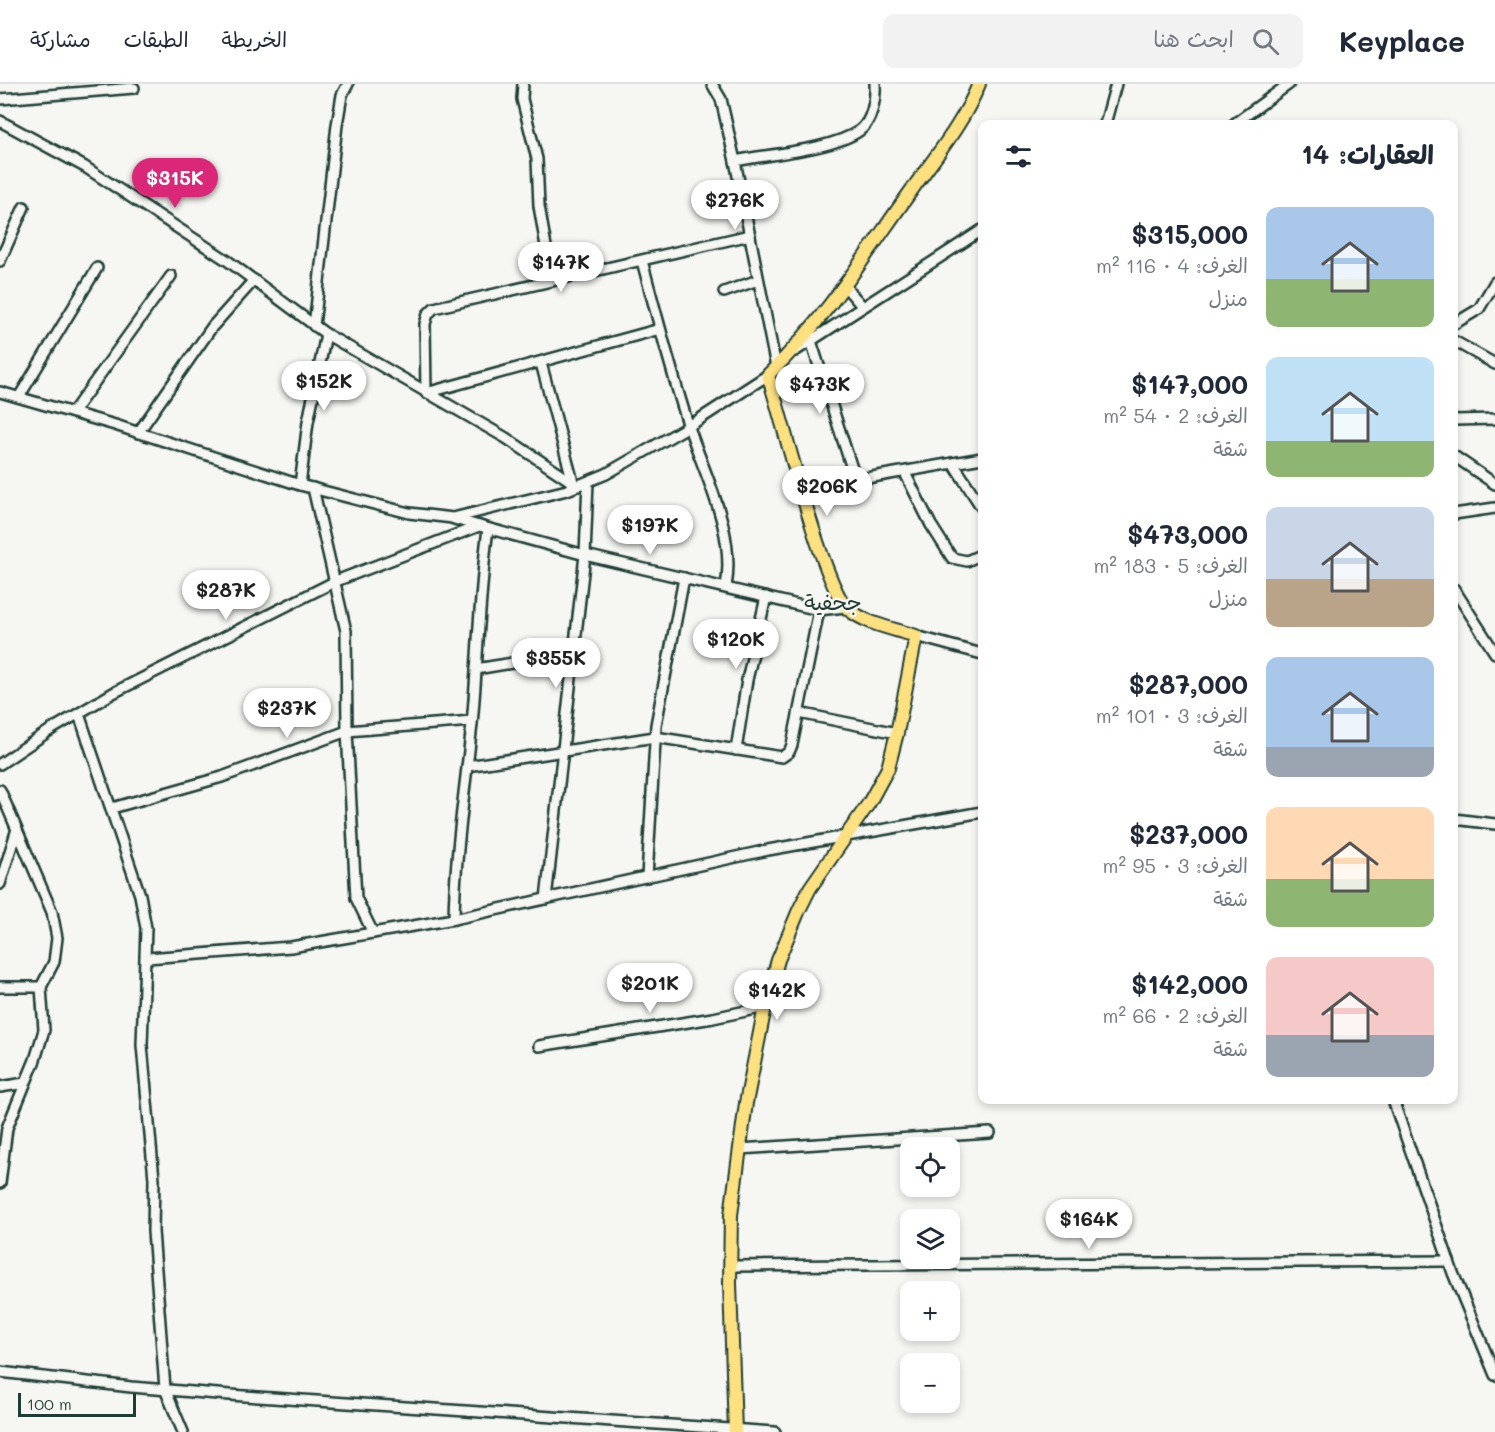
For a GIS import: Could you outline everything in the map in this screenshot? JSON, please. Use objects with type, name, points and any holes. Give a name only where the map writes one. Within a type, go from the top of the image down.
[{"type":"main road","points":[[736,1430],[730,1266],[731,1215],[739,1149],[765,1006],[778,960],[810,888],[848,835],[881,782],[897,733],[916,636],[875,623],[845,607],[833,584],[802,489],[772,371],[844,285],[962,119],[979,84]]},
{"type":"street","points":[[314,326],[337,125],[342,96],[348,84]]},
{"type":"street","points":[[524,84],[522,99],[537,164],[539,206],[552,281]]},
{"type":"street","points":[[453,519],[588,482],[636,458],[772,371],[758,280],[735,161],[721,99],[712,84]]},
{"type":"street","points":[[735,161],[846,139],[864,126],[875,100],[875,84]]},
{"type":"street","points":[[1106,120],[1116,84]]},
{"type":"street","points":[[1240,120],[1289,84]]},
{"type":"street","points":[[0,99],[134,88]]},
{"type":"street","points":[[0,121],[85,167],[207,246],[326,334],[506,438],[575,484]]},
{"type":"street","points":[[0,261],[24,207]]},
{"type":"street","points":[[786,357],[978,233]]},
{"type":"street","points":[[426,393],[426,324],[430,310],[750,235]]},
{"type":"street","points":[[642,261],[689,426],[727,543],[729,571],[726,587]]},
{"type":"street","points":[[19,397],[97,268]]},
{"type":"street","points":[[73,412],[171,276]]},
{"type":"street","points":[[138,433],[212,327],[254,280]]},
{"type":"street","points":[[724,292],[758,280]]},
{"type":"street","points":[[1458,322],[1479,309],[1495,282]]},
{"type":"street","points":[[844,285],[862,306]]},
{"type":"street","points":[[426,393],[660,329]]},
{"type":"street","points":[[300,485],[308,422],[326,334]]},
{"type":"street","points":[[811,341],[856,481]]},
{"type":"street","points":[[1458,343],[1495,364]]},
{"type":"street","points":[[541,363],[575,484]]},
{"type":"street","points":[[0,392],[73,412],[300,485],[409,513],[453,519],[585,555],[819,610],[845,607]]},
{"type":"street","points":[[1458,420],[1495,419]]},
{"type":"street","points":[[802,489],[978,459]]},
{"type":"street","points":[[1458,459],[1495,484]]},
{"type":"street","points":[[953,464],[978,502]]},
{"type":"street","points":[[905,472],[931,525],[952,558],[967,561],[978,556]]},
{"type":"street","points":[[546,899],[585,555],[588,482]]},
{"type":"street","points":[[313,488],[336,581],[348,643],[347,731],[356,898],[374,933]]},
{"type":"street","points":[[1458,513],[1495,508]]},
{"type":"street","points":[[0,764],[113,693],[336,581],[483,528]]},
{"type":"street","points":[[454,919],[459,831],[476,669],[483,528]]},
{"type":"street","points":[[647,877],[655,737],[684,578]]},
{"type":"street","points":[[1458,595],[1495,653]]},
{"type":"street","points":[[736,750],[747,680],[766,597]]},
{"type":"street","points":[[467,766],[655,737],[782,758],[786,756],[792,745],[819,610]]},
{"type":"street","points":[[916,636],[978,653]]},
{"type":"street","points":[[476,669],[573,653]]},
{"type":"street","points":[[799,713],[897,733]]},
{"type":"street","points":[[79,714],[140,895],[146,928],[147,958],[142,1045],[154,1179],[153,1231],[165,1389],[183,1432]]},
{"type":"street","points":[[112,808],[222,777],[347,731],[472,721]]},
{"type":"street","points":[[0,790],[55,924],[57,938],[54,962],[41,987],[44,1030],[35,1060],[7,1128],[0,1183]]},
{"type":"street","points":[[147,958],[291,947],[374,933],[454,919],[848,835],[978,813]]},
{"type":"street","points":[[1458,819],[1495,824]]},
{"type":"street","points":[[0,884],[16,832]]},
{"type":"street","points":[[0,987],[41,987]]},
{"type":"street","points":[[539,1046],[713,1018],[765,1006]]},
{"type":"street","points":[[0,1087],[25,1083]]},
{"type":"street","points":[[1394,1104],[1449,1261],[1495,1375]]},
{"type":"street","points":[[739,1149],[990,1134]]},
{"type":"street","points":[[730,1266],[1449,1261]]},
{"type":"street","points":[[0,1372],[165,1389],[420,1409],[775,1432]]},
{"type":"district","name":"جحفية","points":[[833,602]]}]
